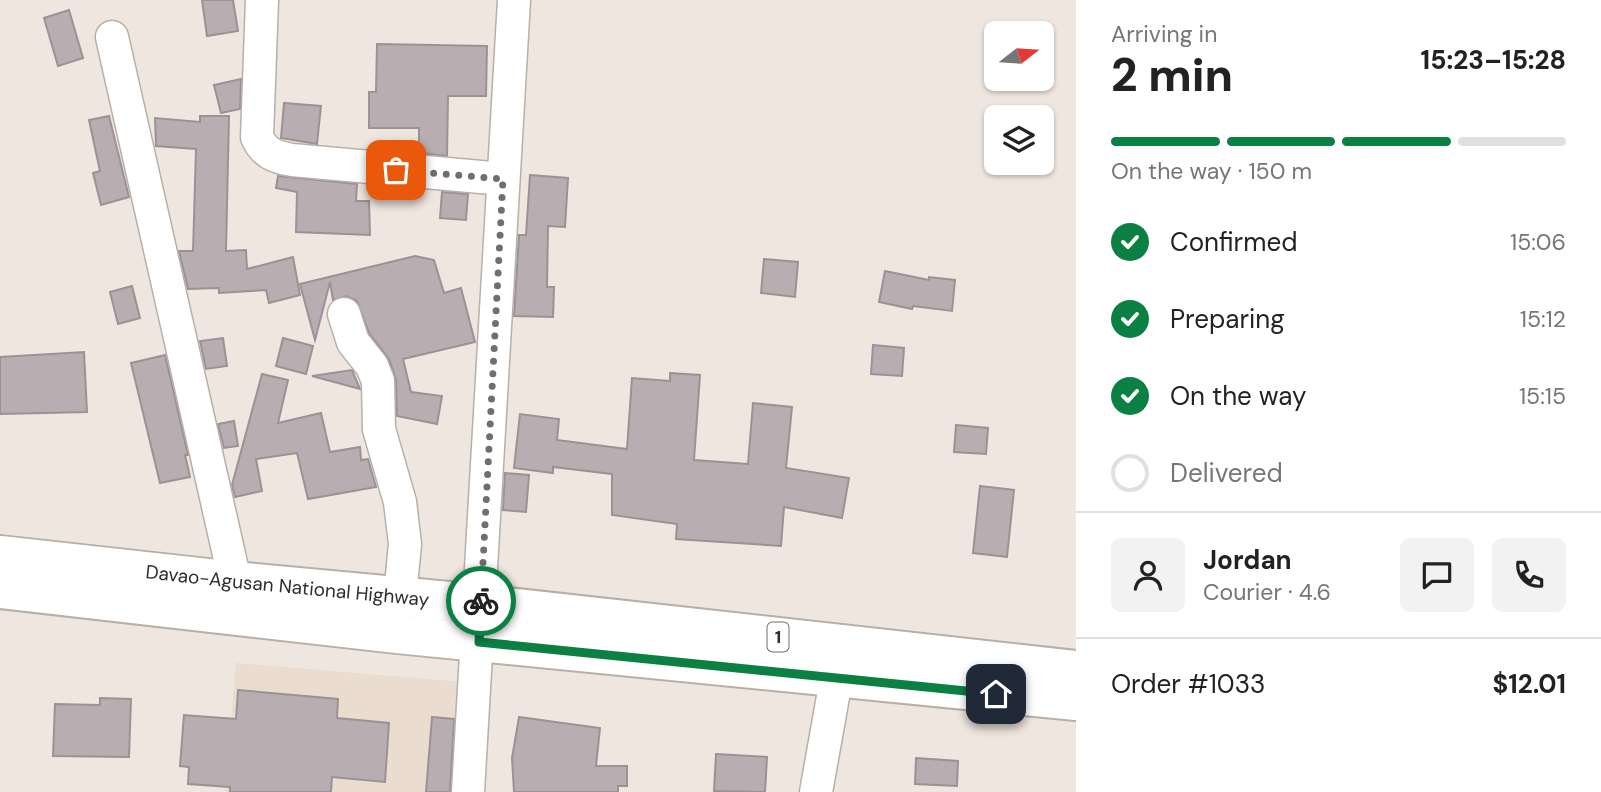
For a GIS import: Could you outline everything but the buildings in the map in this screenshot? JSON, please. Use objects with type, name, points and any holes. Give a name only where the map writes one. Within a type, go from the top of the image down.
[{"type":"highway","name":"Davao-Agusan National Highway","points":[[0,555],[235,581],[319,607],[479,642],[836,680],[1076,701]]},
{"type":"highway","name":"Davao-Agusan National Highway","points":[[0,589],[319,607],[400,596],[1076,670]]},
{"type":"street","points":[[262,0],[257,137],[261,147],[275,157],[292,160],[503,179]]},
{"type":"street","points":[[468,792],[479,642],[514,0]]},
{"type":"street","points":[[112,37],[235,581]]},
{"type":"street","points":[[344,314],[353,342],[372,366],[378,381],[379,429],[400,502],[405,544],[400,596]]},
{"type":"street","points":[[816,792],[836,680]]},
{"type":"shaded area","points":[[236,663],[463,682],[454,792],[225,792]]},
{"type":"way so far","points":[[396,170],[503,179],[481,601]]},
{"type":"route","points":[[481,601],[479,642],[996,694]]}]
